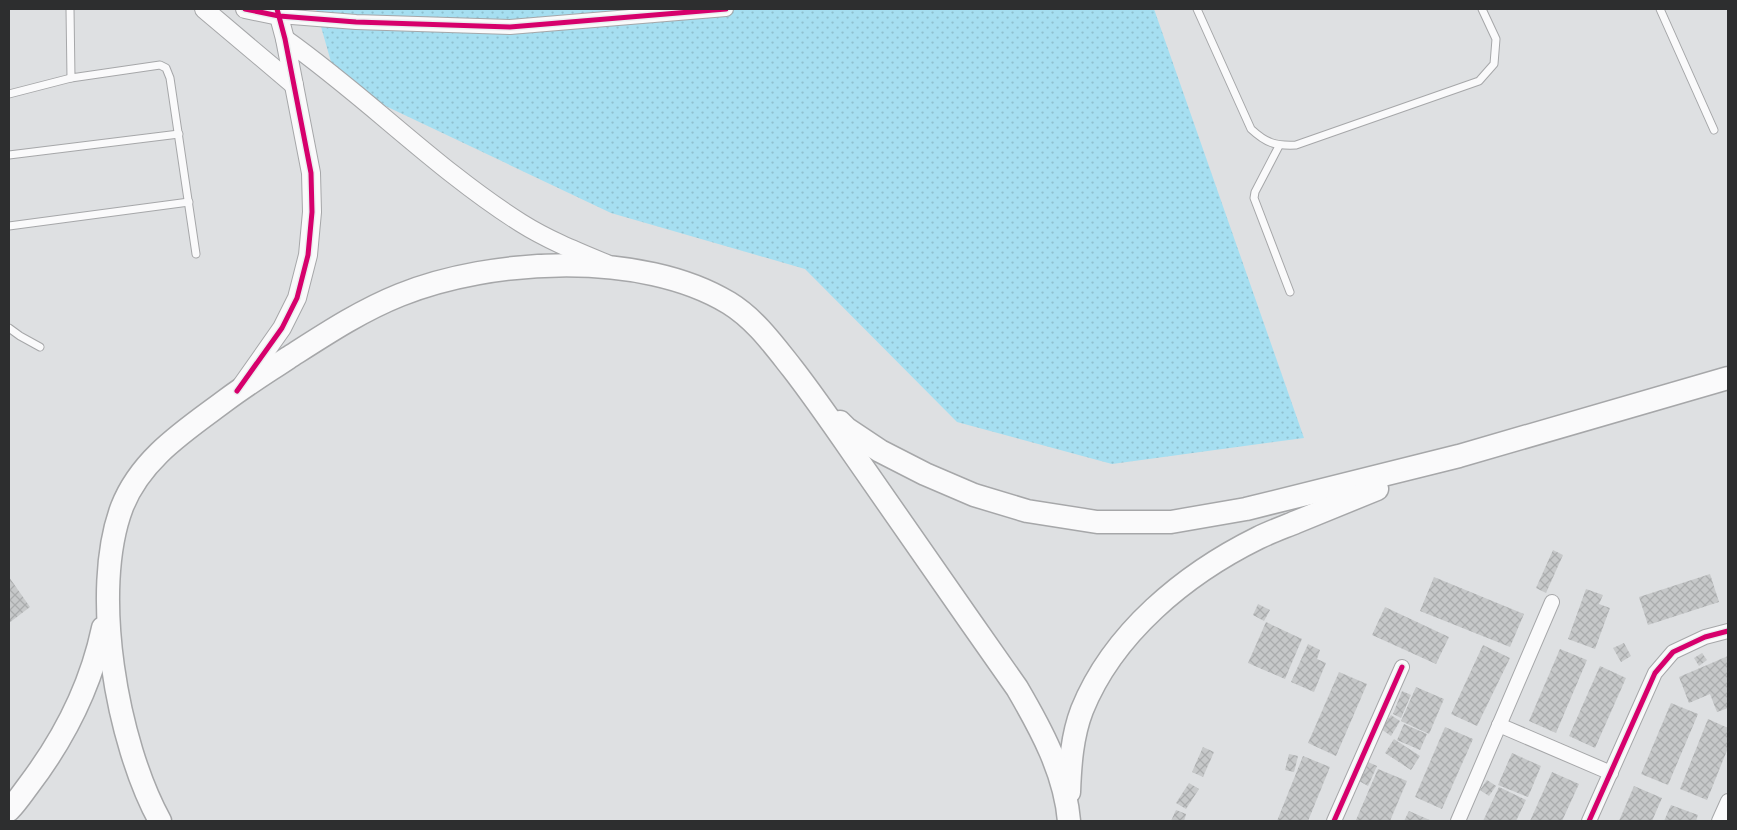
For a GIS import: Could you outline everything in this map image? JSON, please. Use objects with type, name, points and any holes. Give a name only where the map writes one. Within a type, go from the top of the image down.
[{"type":"main road","points":[[9,810],[39,771],[64,732],[84,689],[98,653],[108,603],[112,549],[122,508],[134,483],[150,461],[172,440],[237,391],[324,335],[367,310],[402,294],[444,282],[490,271],[537,265],[614,267],[663,277],[703,290],[730,304],[752,321],[809,391],[1017,688],[1036,719],[1049,746],[1060,780],[1069,820]]},
{"type":"main road","points":[[809,391],[847,429],[880,451],[925,474],[974,495],[1027,511],[1097,522],[1171,522],[1246,509],[1460,456],[1728,378]]},
{"type":"main road","points":[[1069,820],[1072,756],[1074,740],[1082,711],[1106,665],[1146,618],[1178,589],[1218,561],[1258,538],[1460,456]]},
{"type":"main road","points":[[108,603],[113,663],[120,711],[135,764],[151,806],[160,821]]},
{"type":"street","points":[[204,9],[294,85]]},
{"type":"street","points":[[245,9],[356,22],[510,27],[726,9]]},
{"type":"street","points":[[237,391],[282,328],[297,298],[308,255],[312,212],[311,173],[285,39],[278,13]]},
{"type":"street","points":[[285,39],[320,64],[484,198],[523,224],[574,250],[614,267]]},
{"type":"street","points":[[1458,821],[1552,602]]},
{"type":"street","points":[[1589,821],[1655,673],[1673,652],[1705,637],[1728,631]]},
{"type":"street","points":[[1334,821],[1402,667]]},
{"type":"street","points":[[1499,725],[1611,773]]},
{"type":"street","points":[[1719,821],[1728,801]]},
{"type":"lane","points":[[70,9],[71,78]]},
{"type":"lane","points":[[1196,9],[1251,128],[1262,139],[1279,146],[1296,145],[1479,81],[1494,64],[1496,39],[1482,9]]},
{"type":"lane","points":[[1660,9],[1714,130]]},
{"type":"lane","points":[[9,94],[71,78],[160,64],[166,68],[170,78],[196,254]]},
{"type":"lane","points":[[9,156],[178,134]]},
{"type":"lane","points":[[1279,146],[1255,192],[1254,198],[1290,292]]},
{"type":"lane","points":[[9,226],[189,202]]},
{"type":"lane","points":[[9,328],[40,347]]},
{"type":"shaded area","points":[[316,9],[1154,9],[1304,438],[1112,464],[957,422],[805,269],[611,213],[337,83]]},
{"type":"building","points":[[1553,550],[1563,555],[1546,593],[1536,588]]},
{"type":"building","points":[[1710,574],[1719,602],[1648,625],[1639,597]]},
{"type":"building","points":[[9,577],[30,607],[9,623]]},
{"type":"building","points":[[1434,577],[1524,614],[1510,647],[1420,611]]},
{"type":"building","points":[[1586,589],[1603,595],[1599,604],[1610,608],[1595,649],[1568,639]]},
{"type":"building","points":[[1258,604],[1270,610],[1264,621],[1253,615]]},
{"type":"building","points":[[1385,607],[1449,637],[1436,664],[1372,635]]},
{"type":"building","points":[[1266,622],[1302,639],[1285,679],[1248,663]]},
{"type":"building","points":[[1624,643],[1631,656],[1621,662],[1613,648]]},
{"type":"building","points":[[1308,644],[1320,650],[1317,659],[1326,663],[1314,692],[1291,682]]},
{"type":"building","points":[[1483,645],[1510,658],[1477,726],[1451,714]]},
{"type":"building","points":[[1560,649],[1587,660],[1556,733],[1529,721]]},
{"type":"building","points":[[1702,653],[1707,660],[1699,666],[1694,658]]},
{"type":"building","points":[[1728,656],[1728,708],[1717,712],[1710,694],[1689,703],[1679,677]]},
{"type":"building","points":[[1600,666],[1626,678],[1595,748],[1569,736]]},
{"type":"building","points":[[1339,672],[1367,684],[1336,756],[1308,743]]},
{"type":"building","points":[[1416,687],[1444,699],[1429,734],[1401,721]]},
{"type":"building","points":[[1402,691],[1411,695],[1401,718],[1393,714]]},
{"type":"building","points":[[1671,703],[1698,714],[1668,785],[1641,774]]},
{"type":"building","points":[[1391,715],[1400,721],[1391,736],[1381,729]]},
{"type":"building","points":[[1708,719],[1728,728],[1728,748],[1707,800],[1680,789]]},
{"type":"building","points":[[1404,724],[1427,734],[1420,750],[1397,740]]},
{"type":"building","points":[[1445,727],[1473,739],[1442,809],[1415,797]]},
{"type":"building","points":[[1394,739],[1420,756],[1411,770],[1385,753]]},
{"type":"building","points":[[1203,747],[1214,752],[1203,777],[1192,772]]},
{"type":"building","points":[[1512,753],[1541,766],[1528,797],[1498,785]]},
{"type":"building","points":[[1289,754],[1298,756],[1294,772],[1285,770]]},
{"type":"building","points":[[1303,756],[1330,767],[1308,821],[1277,821]]},
{"type":"building","points":[[1368,762],[1377,766],[1368,786],[1359,781]]},
{"type":"building","points":[[1378,769],[1407,781],[1390,821],[1356,820]]},
{"type":"building","points":[[1552,772],[1579,784],[1562,821],[1530,821]]},
{"type":"building","points":[[1487,780],[1496,786],[1489,796],[1480,790]]},
{"type":"building","points":[[1189,783],[1199,789],[1186,809],[1176,803]]},
{"type":"building","points":[[1634,786],[1662,798],[1652,821],[1619,821]]},
{"type":"building","points":[[1499,787],[1526,800],[1516,821],[1483,821]]},
{"type":"building","points":[[1671,805],[1698,815],[1696,821],[1664,821]]},
{"type":"building","points":[[1176,810],[1186,814],[1184,821],[1171,821]]},
{"type":"building","points":[[1409,811],[1432,821],[1404,821]]},
{"type":"cycle path","points":[[245,9],[279,16],[356,22],[510,27],[726,9]]},
{"type":"cycle path","points":[[237,391],[282,328],[297,298],[308,255],[312,212],[311,173],[285,39],[277,9]]},
{"type":"cycle path","points":[[1589,821],[1655,673],[1673,652],[1705,637],[1728,631]]},
{"type":"cycle path","points":[[1334,821],[1402,667]]}]
